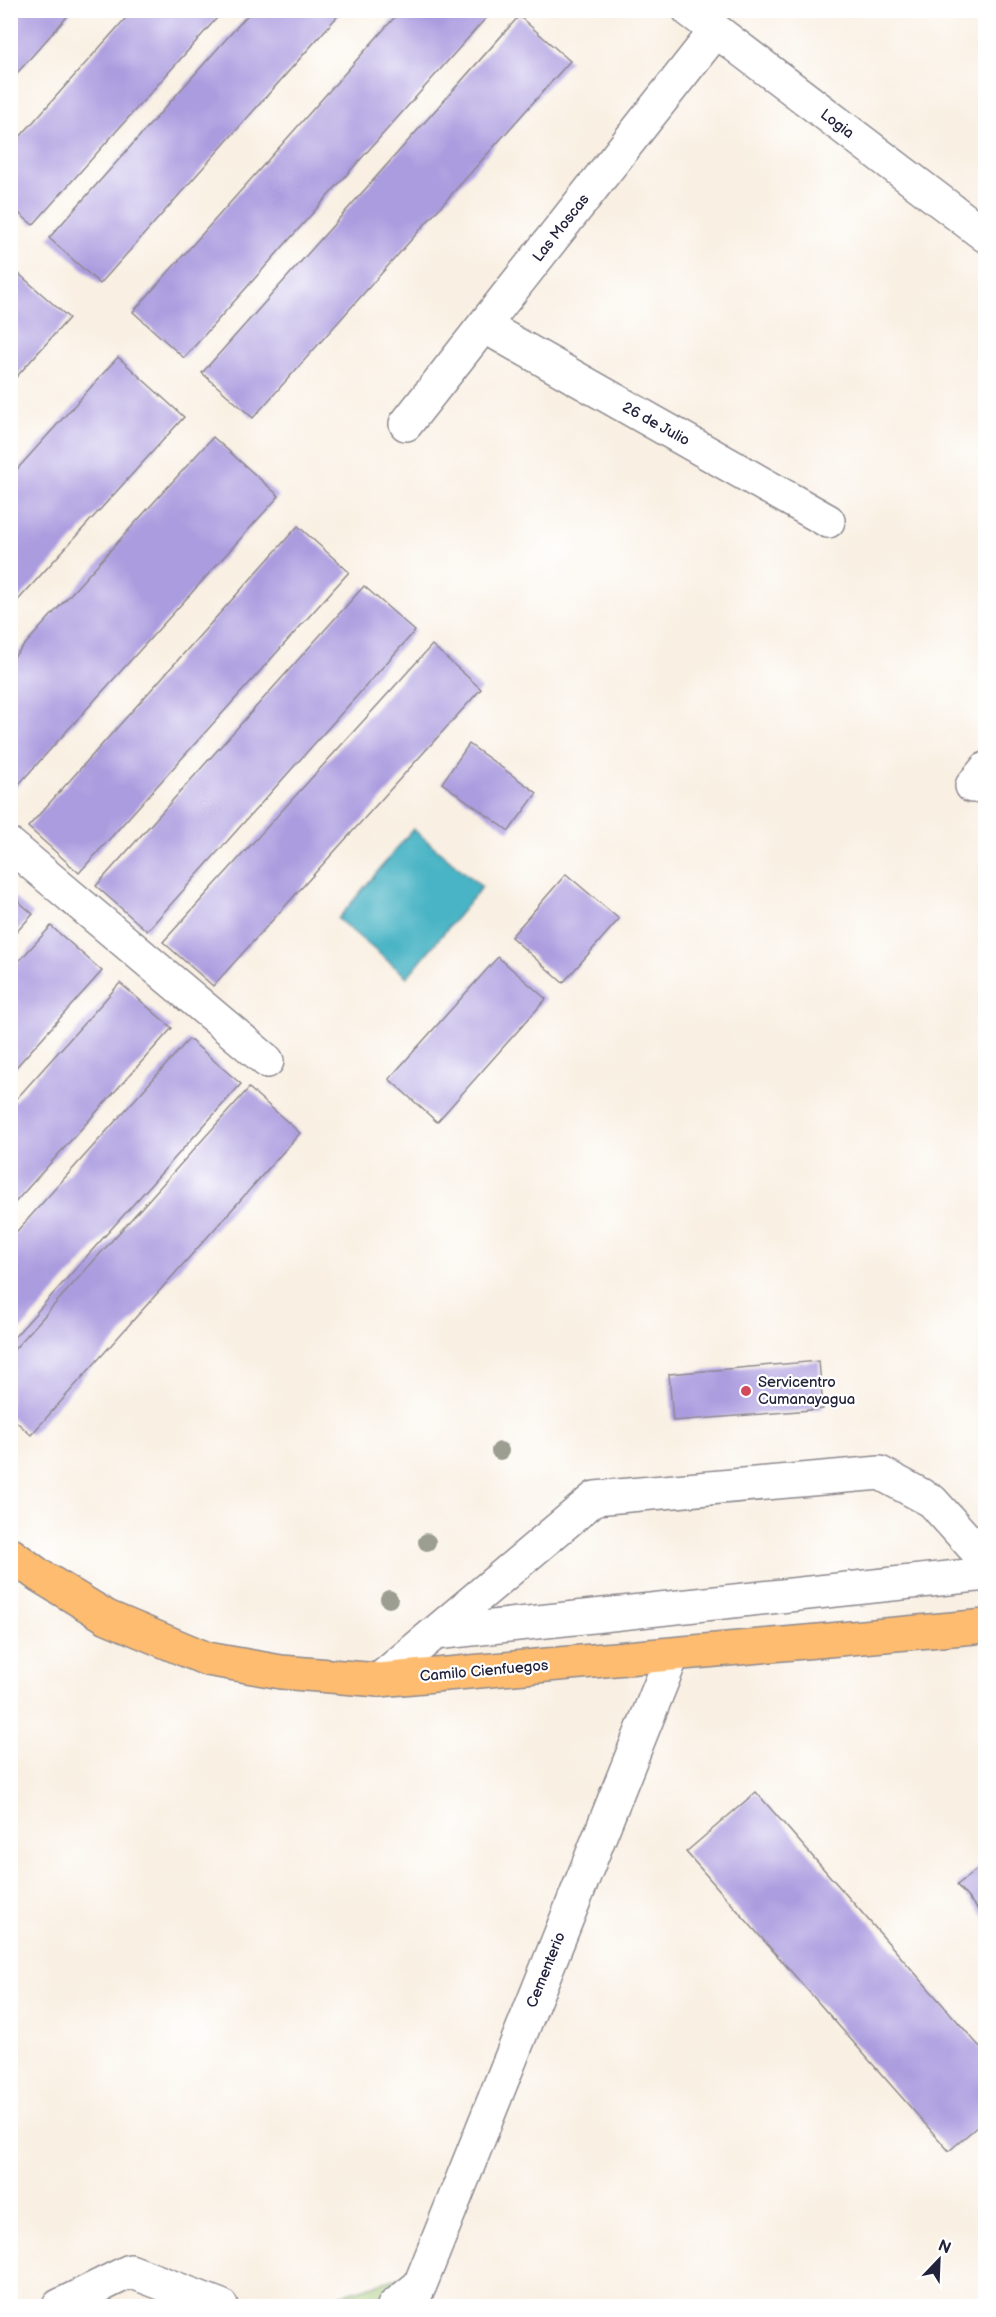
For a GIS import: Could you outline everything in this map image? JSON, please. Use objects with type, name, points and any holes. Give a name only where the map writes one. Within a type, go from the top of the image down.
[{"type":"main road","name":"Camilo Cienfuegos","points":[[10,1554],[40,1576],[107,1617],[207,1659],[281,1672],[379,1680],[672,1656],[986,1626]]},
{"type":"street","name":"Logia","points":[[689,10],[986,236]]},
{"type":"street","name":"Las Moscas","points":[[406,424],[715,32]]},
{"type":"street","name":"26 de Julio","points":[[484,326],[828,521]]},
{"type":"street","points":[[10,845],[267,1061]]},
{"type":"street","points":[[379,1680],[595,1498],[880,1473],[932,1501],[986,1561]]},
{"type":"street","points":[[435,1633],[986,1574]]},
{"type":"street","name":"Cementerio","points":[[415,2296],[672,1656]]},
{"type":"street","points":[[59,2307],[130,2271],[221,2307]]},
{"type":"street","points":[[394,2307],[415,2296]]},
{"type":"green space","points":[[415,2273],[434,2306],[303,2306]]},
{"type":"water","points":[[413,829],[482,887],[407,977],[338,919]]},
{"type":"building","points":[[10,10],[73,10],[10,81]]},
{"type":"building","points":[[133,10],[224,10],[33,225],[10,206],[10,148]]},
{"type":"building","points":[[252,10],[343,10],[100,284],[49,238]]},
{"type":"building","points":[[401,10],[493,10],[184,358],[133,312]]},
{"type":"building","points":[[519,16],[570,61],[253,418],[202,373]]},
{"type":"building","points":[[18,273],[69,318],[10,384],[10,281]]},
{"type":"building","points":[[118,357],[184,417],[10,609],[10,477]]},
{"type":"building","points":[[213,437],[279,496],[10,794],[10,661]]},
{"type":"building","points":[[298,526],[349,572],[79,873],[28,827]]},
{"type":"building","points":[[364,586],[415,631],[147,931],[96,886]]},
{"type":"building","points":[[432,645],[481,689],[213,986],[163,942]]},
{"type":"building","points":[[469,744],[537,793],[509,831],[442,783]]},
{"type":"building","points":[[566,874],[619,919],[563,983],[511,937]]},
{"type":"building","points":[[10,894],[33,914],[10,939]]},
{"type":"building","points":[[51,926],[102,971],[10,1074],[10,971]]},
{"type":"building","points":[[498,957],[546,999],[437,1122],[389,1079]]},
{"type":"building","points":[[120,983],[172,1028],[10,1208],[10,1106]]},
{"type":"building","points":[[189,1039],[241,1084],[10,1342],[10,1239]]},
{"type":"building","points":[[249,1088],[300,1133],[31,1435],[10,1416],[10,1354]]},
{"type":"building","name":"Servicentro Cumanayagua","points":[[819,1361],[823,1409],[673,1421],[669,1374]]},
{"type":"building","points":[[756,1792],[986,2054],[986,2119],[949,2151],[686,1852]]},
{"type":"building","points":[[986,1862],[986,1919],[957,1885]]},
{"type":"place","name":"Servicentro Cumanayagua","points":[[746,1391]]}]
